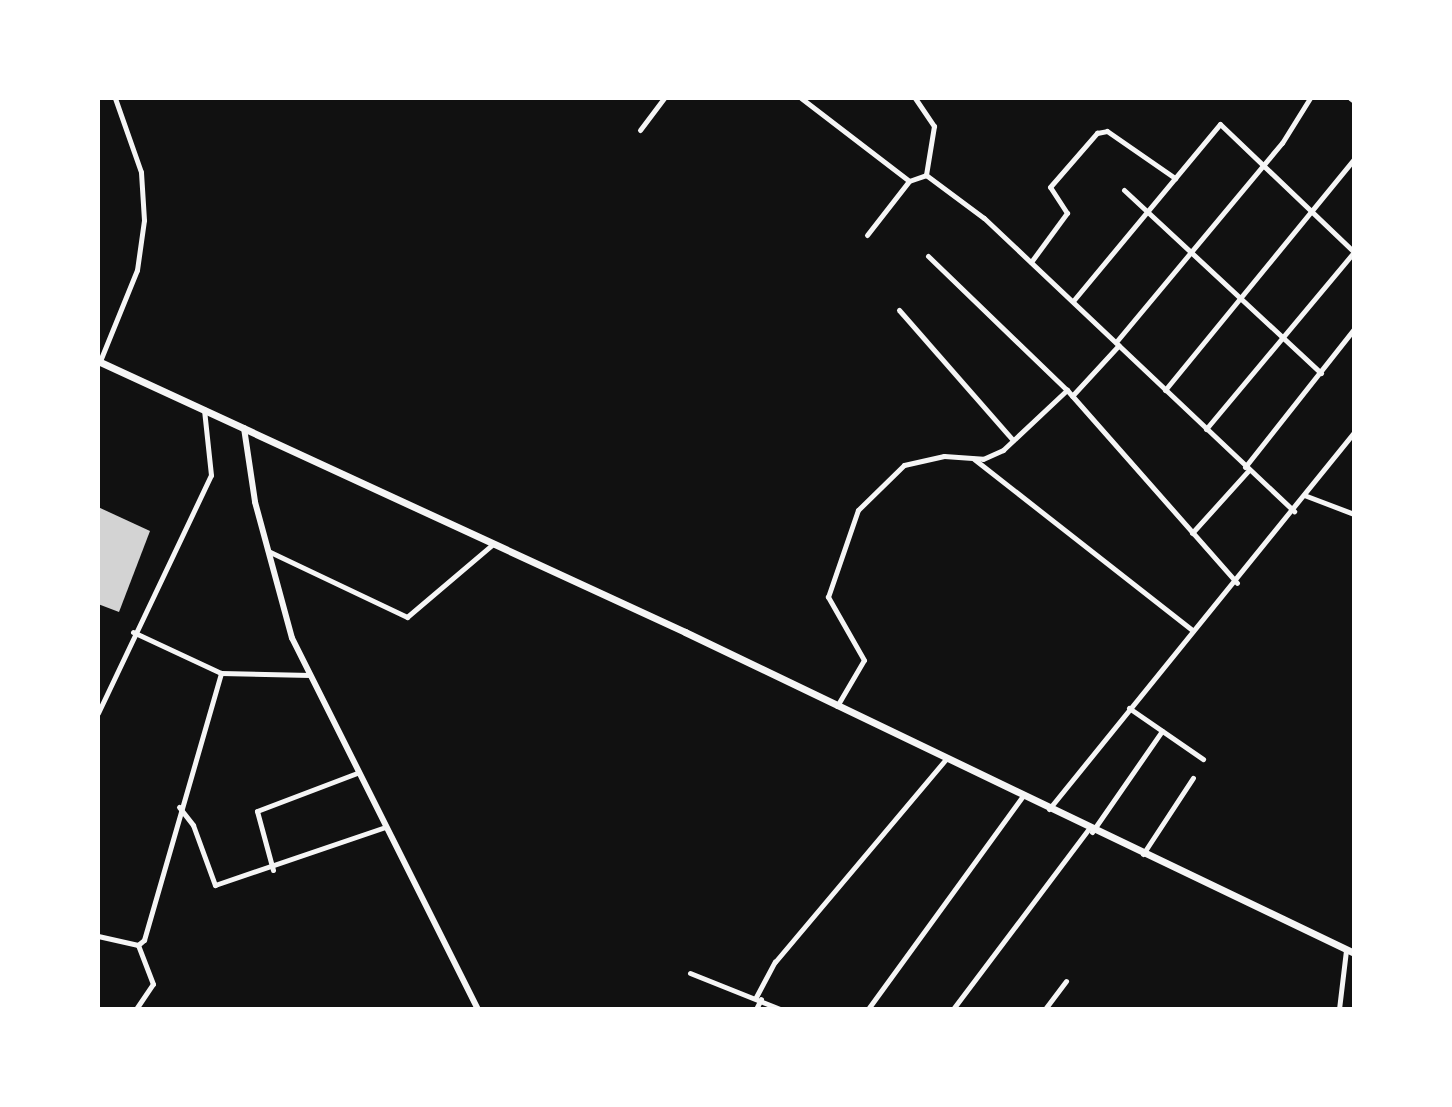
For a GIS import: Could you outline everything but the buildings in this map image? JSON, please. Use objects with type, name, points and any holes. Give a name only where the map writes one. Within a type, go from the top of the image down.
[{"type":"main road","points":[[99,361],[947,758],[1090,831],[1350,952]]},
{"type":"street","points":[[99,361],[136,271],[144,220],[141,172],[115,98]]},
{"type":"street","points":[[640,130],[664,98]]},
{"type":"street","points":[[801,98],[909,181]]},
{"type":"street","points":[[915,98],[934,127],[926,175]]},
{"type":"street","points":[[1072,396],[1192,254],[1263,165],[1310,98]]},
{"type":"street","points":[[1073,301],[1220,124],[1310,209],[1354,252],[1206,429]]},
{"type":"street","points":[[1031,262],[1067,213],[1050,187],[1097,133],[1107,131],[1175,178]]},
{"type":"street","points":[[1166,390],[1310,209],[1354,159]]},
{"type":"street","points":[[867,235],[909,181],[926,175]]},
{"type":"street","points":[[926,175],[1031,262],[1294,511]]},
{"type":"street","points":[[1124,190],[1321,373]]},
{"type":"street","points":[[928,256],[1067,390],[1237,583]]},
{"type":"street","points":[[899,310],[1013,440]]},
{"type":"street","points":[[1192,533],[1247,468],[1354,329]]},
{"type":"street","points":[[836,706],[864,660],[859,642],[828,604],[849,525],[904,465],[944,456],[974,459],[1013,440],[1067,390]]},
{"type":"street","points":[[98,713],[133,632],[211,475],[204,410]]},
{"type":"street","points":[[244,428],[267,550],[292,638],[356,773],[478,1009]]},
{"type":"street","points":[[1049,809],[1193,631],[1237,583],[1354,433]]},
{"type":"street","points":[[974,459],[1193,631]]},
{"type":"street","points":[[1304,495],[1354,514]]},
{"type":"street","points":[[267,550],[407,617],[492,545]]},
{"type":"street","points":[[133,632],[221,673],[310,675]]},
{"type":"street","points":[[136,1009],[153,984],[138,945],[221,673]]},
{"type":"street","points":[[1129,708],[1203,760]]},
{"type":"street","points":[[953,1009],[1090,831],[1162,731]]},
{"type":"street","points":[[756,1009],[758,998],[775,962],[947,758]]},
{"type":"street","points":[[273,870],[257,811],[356,773]]},
{"type":"street","points":[[1143,854],[1193,778]]},
{"type":"street","points":[[868,1009],[1023,796]]},
{"type":"street","points":[[179,807],[193,825],[212,883],[273,870],[385,827]]},
{"type":"street","points":[[98,936],[138,945]]},
{"type":"street","points":[[1339,1009],[1350,952]]},
{"type":"street","points":[[690,973],[780,1009]]},
{"type":"street","points":[[1045,1009],[1066,981]]}]
